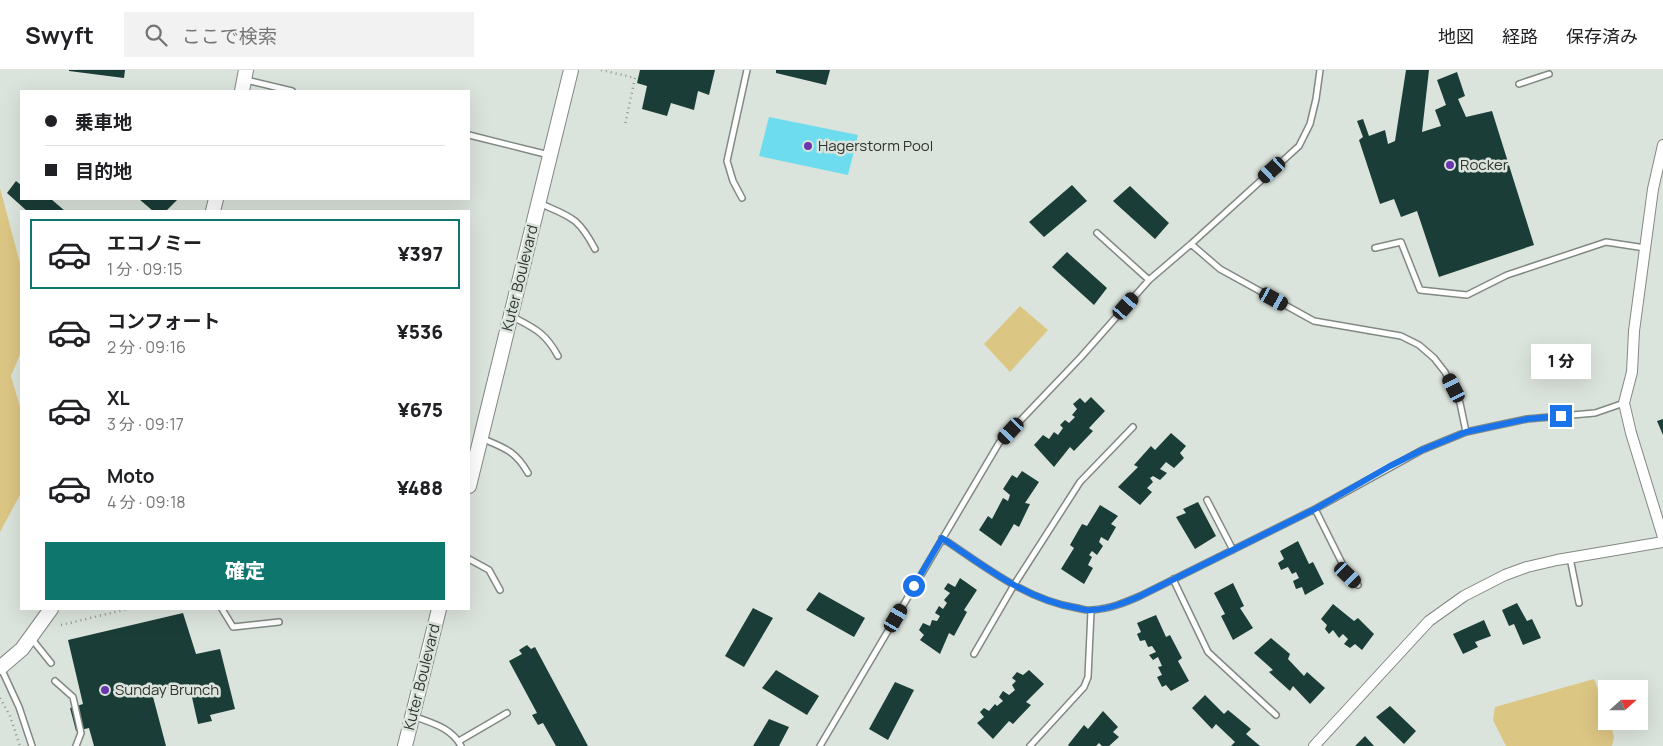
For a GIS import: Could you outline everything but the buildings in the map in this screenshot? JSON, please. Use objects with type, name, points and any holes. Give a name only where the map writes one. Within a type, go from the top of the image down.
[{"type":"street","name":"Kuter Boulevard","points":[[470,482],[571,70]]},
{"type":"street","points":[[1663,145],[1658,189],[1645,248],[1634,331],[1632,372],[1624,404],[1631,434],[1663,537]]},
{"type":"street","points":[[1314,746],[1428,621],[1464,596],[1505,575],[1527,567],[1663,542]]},
{"type":"street","points":[[0,667],[22,649],[50,610]]},
{"type":"street","name":"Kuter Boulevard","points":[[405,746],[439,610]]},
{"type":"lane","points":[[742,198],[733,181],[727,162],[747,70]]},
{"type":"lane","points":[[820,746],[999,443],[1081,357],[1149,280],[1299,146],[1310,124],[1320,70]]},
{"type":"lane","points":[[1519,84],[1549,74]]},
{"type":"lane","points":[[244,80],[288,90]]},
{"type":"lane","points":[[470,135],[550,155]]},
{"type":"lane","points":[[538,202],[577,221],[596,248]]},
{"type":"lane","points":[[1098,233],[1149,280]]},
{"type":"lane","points":[[1375,248],[1400,242],[1420,290],[1468,294],[1507,275],[1606,242],[1645,248]]},
{"type":"lane","points":[[1191,244],[1220,269],[1314,321],[1401,336],[1419,345],[1446,372],[1460,404],[1466,432]]},
{"type":"lane","points":[[511,315],[544,335],[558,356]]},
{"type":"lane","points":[[942,538],[1014,585],[1043,599],[1090,611],[1113,607],[1140,596],[1315,509],[1422,450],[1466,432],[1527,419],[1595,413],[1624,404]]},
{"type":"lane","points":[[974,654],[1014,585],[1080,482],[1133,427]]},
{"type":"lane","points":[[481,438],[515,455],[528,473]]},
{"type":"lane","points":[[1206,500],[1233,550]]},
{"type":"lane","points":[[1315,509],[1348,575],[1358,585]]},
{"type":"lane","points":[[1570,558],[1579,603]]},
{"type":"lane","points":[[470,560],[489,570],[500,590]]},
{"type":"lane","points":[[1173,579],[1208,652],[1276,715]]},
{"type":"lane","points":[[223,610],[233,627],[278,622]]},
{"type":"lane","points":[[1030,746],[1084,687],[1088,677],[1090,611]]},
{"type":"lane","points":[[30,638],[51,662]]},
{"type":"lane","points":[[0,667],[19,707],[32,746]]},
{"type":"lane","points":[[55,681],[73,697],[81,733],[76,746]]},
{"type":"lane","points":[[412,716],[442,727],[452,733],[460,743],[507,713]]},
{"type":"path","points":[[601,70],[636,78],[625,125]]},
{"type":"path","points":[[61,625],[124,610]]},
{"type":"path","points":[[0,698],[10,716],[20,746]]},
{"type":"shaded area","points":[[0,188],[20,263],[20,354],[11,376],[20,407],[20,495],[0,532]]},
{"type":"shaded area","points":[[1020,306],[1048,330],[1010,372],[984,344]]},
{"type":"shaded area","points":[[1594,679],[1598,690],[1598,730],[1612,730],[1614,737],[1612,746],[1506,746],[1493,720],[1495,707]]},
{"type":"water","name":"Hagerstorm Pool","points":[[769,117],[858,135],[848,175],[759,156]]},
{"type":"place","name":"Hagerstorm Pool","points":[[808,146]]},
{"type":"place","name":"Rocker","points":[[1450,165]]},
{"type":"place","name":"Sunday Brunch","points":[[105,690]]},
{"type":"route","points":[[914,586],[942,538],[1014,585],[1043,599],[1090,611],[1113,607],[1140,596],[1315,509],[1422,450],[1466,432],[1527,419],[1561,416]]}]
